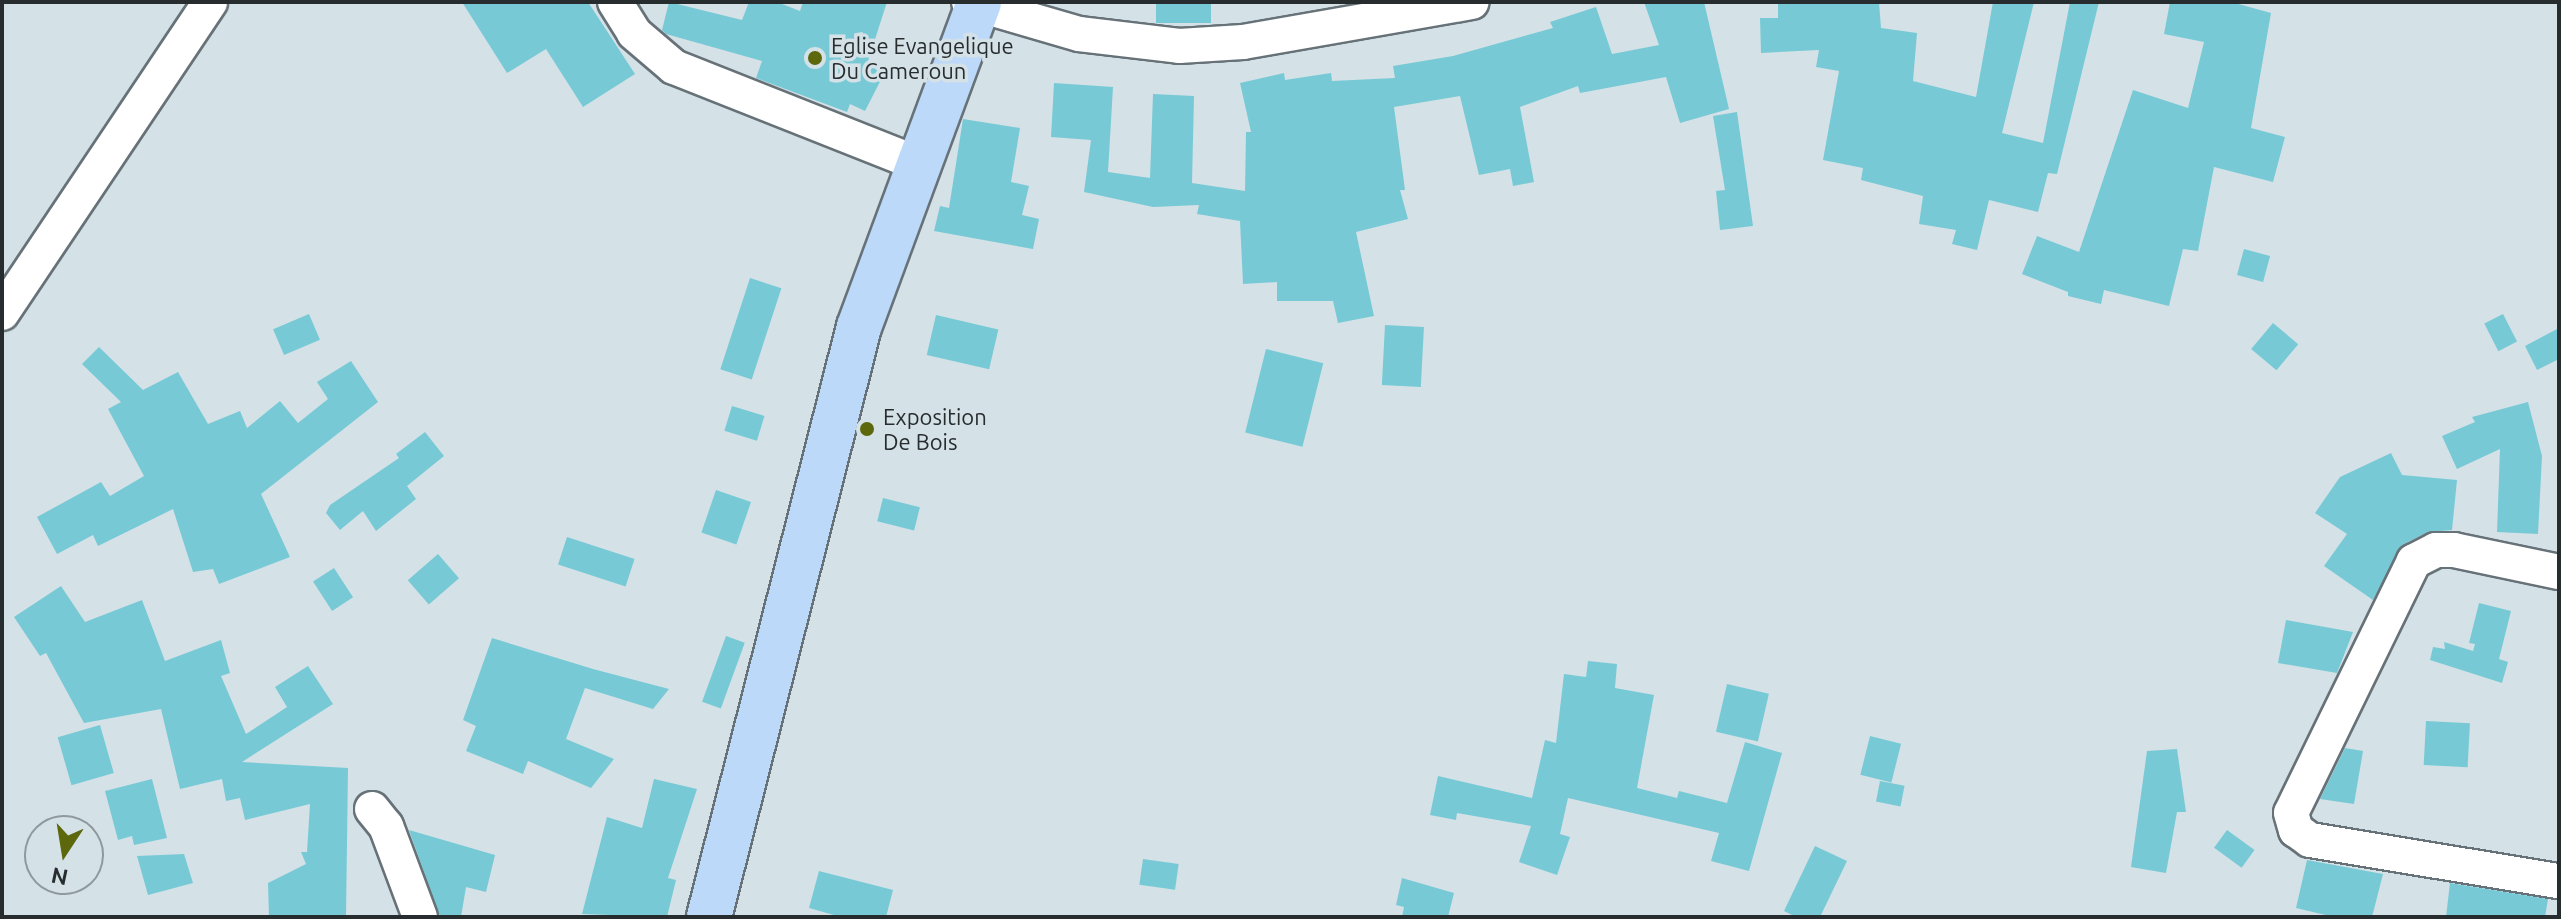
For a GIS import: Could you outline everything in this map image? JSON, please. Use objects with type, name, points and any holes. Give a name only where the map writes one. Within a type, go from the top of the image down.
[{"type":"main road","points":[[709,917],[851,355],[916,163],[975,3]]},
{"type":"street","points":[[2,313],[210,2]]},
{"type":"street","points":[[615,2],[634,33],[674,67],[916,163]]},
{"type":"street","points":[[975,3],[1079,34],[1179,46],[1243,42],[1472,2]]},
{"type":"street","points":[[2559,572],[2454,550],[2436,550],[2414,561],[2291,813],[2296,830],[2310,840],[2559,881]]},
{"type":"street","points":[[372,809],[386,826],[420,917]]},
{"type":"building","points":[[462,2],[588,2],[635,74],[583,107],[546,49],[507,73]]},
{"type":"building","points":[[669,2],[742,20],[749,2],[777,2],[800,11],[803,2],[887,2],[868,61],[886,70],[865,111],[850,104],[847,112],[756,78],[762,61],[666,34],[662,30]]},
{"type":"building","points":[[1156,2],[1211,2],[1211,23],[1156,23]]},
{"type":"building","points":[[1644,2],[1704,2],[1729,109],[1680,123],[1666,77],[1580,93],[1578,86],[1520,107],[1534,182],[1513,186],[1510,169],[1479,175],[1460,96],[1394,107],[1405,190],[1400,190],[1408,219],[1356,232],[1374,316],[1338,323],[1333,301],[1277,301],[1277,282],[1243,284],[1240,221],[1197,214],[1199,205],[1153,207],[1084,192],[1091,140],[1051,137],[1054,83],[1113,87],[1108,172],[1150,178],[1153,94],[1194,96],[1192,183],[1245,191],[1246,132],[1251,132],[1240,83],[1284,73],[1285,80],[1331,73],[1332,81],[1395,78],[1393,66],[1453,56],[1553,28],[1550,22],[1596,7],[1612,54],[1659,45]]},
{"type":"building","points":[[1778,2],[1879,2],[1881,28],[1917,33],[1913,81],[1976,97],[1993,2],[2034,2],[2002,133],[2043,143],[2070,2],[2099,2],[2057,174],[2048,173],[2038,212],[1989,200],[1977,250],[1952,244],[1956,230],[1919,224],[1923,196],[1861,180],[1863,168],[1823,160],[1839,71],[1816,67],[1819,50],[1761,53],[1760,18],[1778,18]]},
{"type":"building","points":[[2170,2],[2231,2],[2271,13],[2251,128],[2285,137],[2273,182],[2214,167],[2198,251],[2183,249],[2169,306],[2104,290],[2101,304],[2068,296],[2068,292],[2022,274],[2037,236],[2079,252],[2133,90],[2188,108],[2204,42],[2164,34]]},
{"type":"building","points":[[1737,112],[1753,226],[1720,230],[1716,191],[1725,190],[1713,116]]},
{"type":"building","points":[[963,119],[1020,128],[1011,182],[1029,186],[1022,215],[1039,219],[1033,249],[934,231],[940,206],[949,208]]},
{"type":"building","points":[[2244,249],[2270,256],[2263,282],[2237,275]]},
{"type":"building","points":[[750,278],[781,288],[752,379],[720,369]]},
{"type":"building","points":[[309,314],[320,340],[284,355],[273,329]]},
{"type":"building","points":[[2503,314],[2517,342],[2498,351],[2484,324]]},
{"type":"building","points":[[936,315],[998,329],[989,369],[927,355]]},
{"type":"building","points":[[2273,323],[2298,344],[2276,370],[2251,349]]},
{"type":"building","points":[[1385,325],[1424,327],[1421,387],[1382,385]]},
{"type":"building","points":[[2559,328],[2559,359],[2537,370],[2525,346]]},
{"type":"building","points":[[99,347],[143,390],[178,372],[208,424],[240,411],[247,428],[280,401],[298,423],[328,399],[317,382],[351,361],[378,402],[261,494],[290,557],[219,584],[213,569],[193,572],[173,509],[98,546],[93,535],[57,554],[37,517],[101,482],[110,496],[144,476],[108,409],[121,402],[82,364]]},
{"type":"building","points":[[1266,349],[1323,363],[1302,447],[1245,432]]},
{"type":"building","points":[[2528,402],[2542,456],[2538,534],[2497,532],[2500,449],[2457,469],[2442,436],[2475,422],[2472,417]]},
{"type":"building","points":[[732,406],[765,416],[757,441],[724,431]]},
{"type":"building","points":[[425,432],[444,456],[407,486],[416,499],[376,531],[363,511],[340,530],[326,513],[330,505],[399,458],[396,454]]},
{"type":"building","points":[[2391,453],[2402,475],[2457,480],[2452,530],[2428,532],[2404,544],[2373,600],[2324,566],[2347,534],[2315,513],[2340,477]]},
{"type":"building","points":[[716,490],[751,502],[736,545],[701,533]]},
{"type":"building","points":[[883,498],[920,507],[914,530],[877,521]]},
{"type":"building","points":[[567,537],[635,559],[626,587],[558,565]]},
{"type":"building","points":[[438,554],[459,578],[429,604],[408,580]]},
{"type":"building","points":[[334,568],[353,597],[332,611],[313,582]]},
{"type":"building","points":[[61,586],[85,622],[142,600],[165,661],[221,640],[230,673],[221,676],[246,734],[287,707],[275,687],[308,666],[333,704],[242,762],[348,768],[346,917],[269,917],[268,883],[306,864],[301,852],[307,852],[310,804],[245,820],[240,798],[226,801],[222,779],[180,789],[161,709],[84,723],[46,653],[40,656],[14,617]]},
{"type":"building","points":[[2479,603],[2511,611],[2499,659],[2508,662],[2502,683],[2430,660],[2433,647],[2445,649],[2444,642],[2473,651],[2475,644],[2469,643]]},
{"type":"building","points":[[2286,620],[2353,632],[2337,673],[2278,663]]},
{"type":"building","points":[[726,636],[745,643],[721,709],[702,702]]},
{"type":"building","points":[[492,638],[669,689],[653,709],[585,688],[566,739],[614,759],[591,788],[528,761],[523,774],[466,751],[476,726],[463,720]]},
{"type":"building","points":[[1588,661],[1617,664],[1615,688],[1654,695],[1637,788],[1677,798],[1679,791],[1727,803],[1745,742],[1782,753],[1749,871],[1711,861],[1719,833],[1568,798],[1560,834],[1570,837],[1557,875],[1519,862],[1531,826],[1457,813],[1456,820],[1430,815],[1438,776],[1532,798],[1545,740],[1556,743],[1564,674],[1586,677]]},
{"type":"building","points":[[1727,684],[1769,694],[1758,741],[1716,732]]},
{"type":"building","points":[[2426,721],[2470,723],[2468,767],[2424,765]]},
{"type":"building","points":[[100,725],[114,773],[71,785],[58,737]]},
{"type":"building","points":[[1870,736],[1901,744],[1891,783],[1860,775]]},
{"type":"building","points":[[2345,748],[2363,751],[2354,804],[2320,799]]},
{"type":"building","points":[[2177,749],[2186,812],[2177,812],[2166,873],[2131,867],[2147,751]]},
{"type":"building","points":[[152,779],[167,838],[134,845],[132,836],[118,840],[105,791]]},
{"type":"building","points":[[654,779],[697,789],[668,878],[676,880],[667,917],[582,914],[607,817],[642,828]]},
{"type":"building","points":[[1880,781],[1905,786],[1901,806],[1876,802]]},
{"type":"building","points":[[409,830],[495,855],[486,892],[466,887],[461,917],[440,917]]},
{"type":"building","points":[[2227,830],[2255,850],[2242,868],[2214,848]]},
{"type":"building","points":[[1815,846],[1847,861],[1820,917],[1796,917],[1784,911]]},
{"type":"building","points":[[184,854],[193,883],[148,895],[137,856]]},
{"type":"building","points":[[1143,859],[1179,864],[1175,890],[1139,885]]},
{"type":"building","points":[[2307,860],[2383,874],[2372,917],[2334,917],[2296,908]]},
{"type":"building","points":[[819,871],[893,890],[886,917],[841,917],[809,908]]},
{"type":"building","points":[[1402,878],[1454,893],[1448,917],[1402,917],[1404,907],[1396,905]]},
{"type":"building","points":[[2450,883],[2548,899],[2545,917],[2446,917]]},
{"type":"place","name":"Eglise Evangelique Du Cameroun","points":[[815,58]]},
{"type":"place","name":"Exposition De Bois","points":[[867,429]]}]
